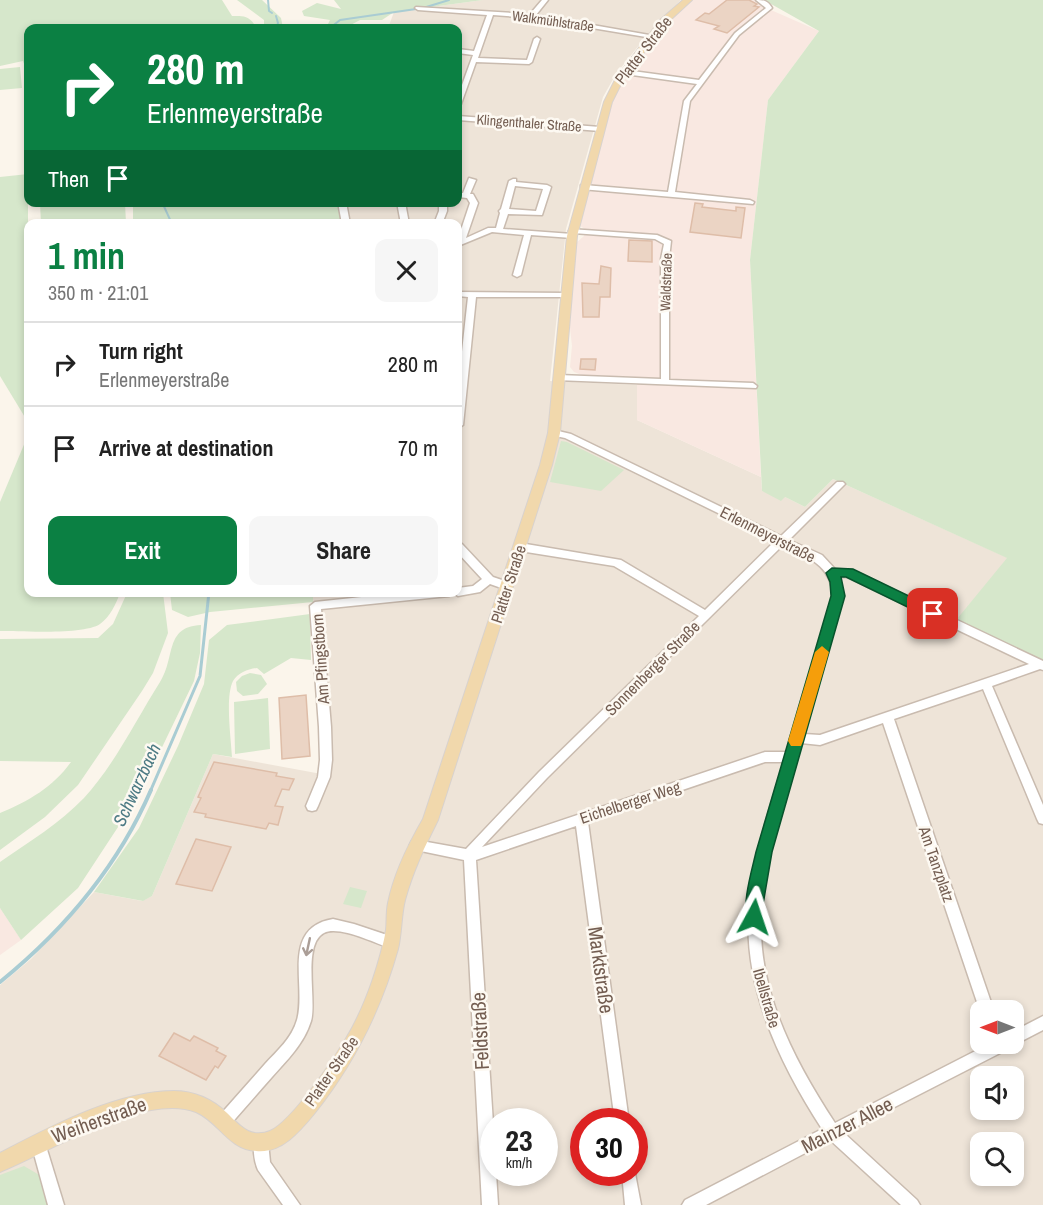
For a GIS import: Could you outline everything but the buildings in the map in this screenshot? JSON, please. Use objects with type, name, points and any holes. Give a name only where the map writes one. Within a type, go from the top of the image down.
[{"type":"main road","name":"Platter Straße","points":[[261,1142],[276,1138],[288,1129],[351,1046],[366,1014],[390,942],[395,907],[416,845],[430,820],[546,465],[554,433],[573,233],[611,94],[669,15],[688,0]]},
{"type":"main road","name":"Weiherstraße","points":[[0,1163],[38,1143],[137,1104],[166,1098],[186,1100],[205,1106],[225,1121],[239,1137],[261,1142]]},
{"type":"street","points":[[532,16],[545,0]]},
{"type":"street","points":[[671,194],[687,101],[737,34],[769,8],[767,4],[759,0]]},
{"type":"street","name":"Walkmühlstraße","points":[[418,8],[532,16],[652,36]]},
{"type":"street","points":[[462,92],[491,13]]},
{"type":"street","points":[[473,60],[529,62],[537,39]]},
{"type":"street","points":[[462,51],[476,53]]},
{"type":"street","points":[[625,72],[700,82]]},
{"type":"street","name":"Klingenthaler Straße","points":[[462,118],[600,129]]},
{"type":"street","points":[[462,236],[474,203],[470,196],[462,195],[472,180]]},
{"type":"street","points":[[498,231],[502,211],[513,183],[547,187],[539,213],[502,211]]},
{"type":"street","points":[[585,187],[750,202]]},
{"type":"street","points":[[462,242],[483,232],[573,233]]},
{"type":"street","points":[[517,275],[528,233]]},
{"type":"street","name":"Waldstraße","points":[[573,233],[657,237],[668,243],[665,259],[665,382]]},
{"type":"street","points":[[462,294],[566,295]]},
{"type":"street","points":[[462,388],[472,294]]},
{"type":"street","points":[[559,378],[753,386]]},
{"type":"street","name":"Erlenmeyerstraße","points":[[554,433],[568,436],[818,558],[832,573],[848,573],[1041,666]]},
{"type":"street","name":"Sonnenberger Straße","points":[[470,856],[475,847],[543,776],[840,484]]},
{"type":"street","points":[[520,547],[617,563],[706,615]]},
{"type":"street","points":[[462,551],[489,580],[507,586]]},
{"type":"street","name":"Ibellstraße","points":[[832,573],[837,582],[838,596],[764,852],[756,889],[756,950],[765,999],[775,1028],[807,1093],[833,1133],[912,1205]]},
{"type":"street","points":[[462,591],[476,589],[489,580]]},
{"type":"street","name":"Am Pfingstborn","points":[[312,806],[324,777],[326,760],[315,606],[402,597]]},
{"type":"street","points":[[797,738],[820,740],[1041,666]]},
{"type":"street","points":[[986,684],[1043,819]]},
{"type":"street","name":"Am Tanzplatz","points":[[887,717],[983,1000]]},
{"type":"street","name":"Eichelberger Weg","points":[[470,856],[765,757],[792,757]]},
{"type":"street","name":"Marktstraße","points":[[580,819],[620,1108]]},
{"type":"street","points":[[416,845],[470,856]]},
{"type":"street","name":"Feldstraße","points":[[470,856],[490,1205]]},
{"type":"street","points":[[225,1121],[297,1038],[305,1018],[307,949],[313,932],[323,926],[333,925],[390,942]]},
{"type":"street","name":"Mainzer Allee","points":[[1024,1033],[1043,1023]]},
{"type":"street","name":"Mainzer Allee","points":[[690,1205],[707,1201],[984,1054]]},
{"type":"street","points":[[261,1142],[263,1165],[291,1205]]},
{"type":"street","points":[[38,1143],[56,1205]]},
{"type":"street","points":[[631,1186],[633,1205]]},
{"type":"shaded area","points":[[483,0],[681,0],[644,39],[616,74],[603,97],[566,229],[550,381],[637,385],[637,420],[761,477],[762,491],[785,497],[805,507],[833,479],[1008,558],[952,627],[1043,672],[1043,1205],[0,1205],[0,985],[31,959],[94,892],[142,901],[152,896],[213,754],[327,775],[329,765],[319,602],[313,602],[313,597],[462,597],[462,219],[349,219],[347,207],[462,207],[462,24],[390,24],[394,12]]},
{"type":"shaded area","points":[[693,0],[754,0],[764,7],[819,31],[768,100],[750,260],[761,477],[637,420],[637,377],[582,375],[574,372],[570,367],[572,346],[569,319],[576,243],[584,236],[585,229],[580,226],[612,103],[625,78],[641,60],[649,45],[674,15]]},
{"type":"shaded area","points":[[0,908],[21,940],[0,955]]},
{"type":"green space","points":[[0,0],[222,0],[232,16],[247,18],[254,24],[24,24],[24,64],[23,61],[0,66]]},
{"type":"green space","points":[[237,0],[262,0],[281,18],[282,24],[264,24],[264,20]]},
{"type":"green space","points":[[334,0],[483,0],[394,12],[382,20],[360,20],[352,24],[328,24],[330,20],[304,16],[302,11],[317,3],[341,9]]},
{"type":"green space","points":[[764,0],[1043,0],[1043,661],[957,619],[1007,558],[833,479],[805,507],[785,497],[781,501],[762,491],[750,260],[768,100],[819,31]]},
{"type":"green space","points":[[20,67],[22,88],[0,90],[0,69]]},
{"type":"green space","points":[[24,174],[24,207],[28,207],[28,219],[24,219],[24,416],[0,376],[0,177]]},
{"type":"green space","points":[[40,207],[125,207],[126,219],[41,219]]},
{"type":"green space","points":[[133,207],[339,207],[340,219],[133,219]]},
{"type":"green space","points":[[561,441],[624,470],[601,491],[550,482]]},
{"type":"green space","points":[[24,445],[24,597],[118,597],[107,618],[100,624],[81,630],[0,631],[0,502]]},
{"type":"green space","points":[[125,597],[164,597],[168,633],[153,673],[78,785],[45,817],[0,850],[0,813],[40,792],[71,762],[0,761],[0,639],[98,638],[113,624]]},
{"type":"green space","points":[[170,597],[313,597],[313,602],[210,612],[188,617],[172,610]]},
{"type":"green space","points":[[310,614],[311,660],[291,658],[264,674],[257,668],[247,670],[233,681],[229,697],[232,757],[213,754],[152,896],[143,901],[94,892],[139,828],[178,746],[204,684],[209,640],[227,625]]},
{"type":"green space","points":[[201,625],[200,653],[194,681],[139,795],[78,888],[21,940],[0,908],[0,862],[55,824],[84,798],[115,756],[160,682],[176,637],[189,627]]},
{"type":"green space","points":[[250,673],[261,675],[267,684],[258,694],[243,696],[237,691],[236,682],[242,676]]},
{"type":"green space","points":[[268,698],[270,749],[235,754],[234,702]]},
{"type":"green space","points":[[350,887],[367,891],[361,908],[343,904]]},
{"type":"green space","points":[[24,1166],[41,1176],[51,1205],[0,1205],[0,1175]]},
{"type":"waterway","name":"Schwarzbach","points":[[268,0],[269,11],[272,13]]},
{"type":"waterway","name":"Schwarzbach","points":[[335,24],[340,20],[423,8],[449,0]]},
{"type":"waterway","name":"Schwarzbach","points":[[276,16],[278,24]]},
{"type":"waterway","name":"Schwarzbach","points":[[164,207],[170,219]]},
{"type":"waterway","name":"Schwarzbach","points":[[150,792],[200,676],[208,597]]},
{"type":"waterway","name":"Schwarzbach","points":[[0,982],[46,941],[87,895],[122,845],[151,790]]},
{"type":"slow traffic","points":[[796,741],[822,652]]},
{"type":"route","points":[[754,917],[756,889],[764,852],[838,596],[837,582],[832,573],[848,573],[933,614]]}]
